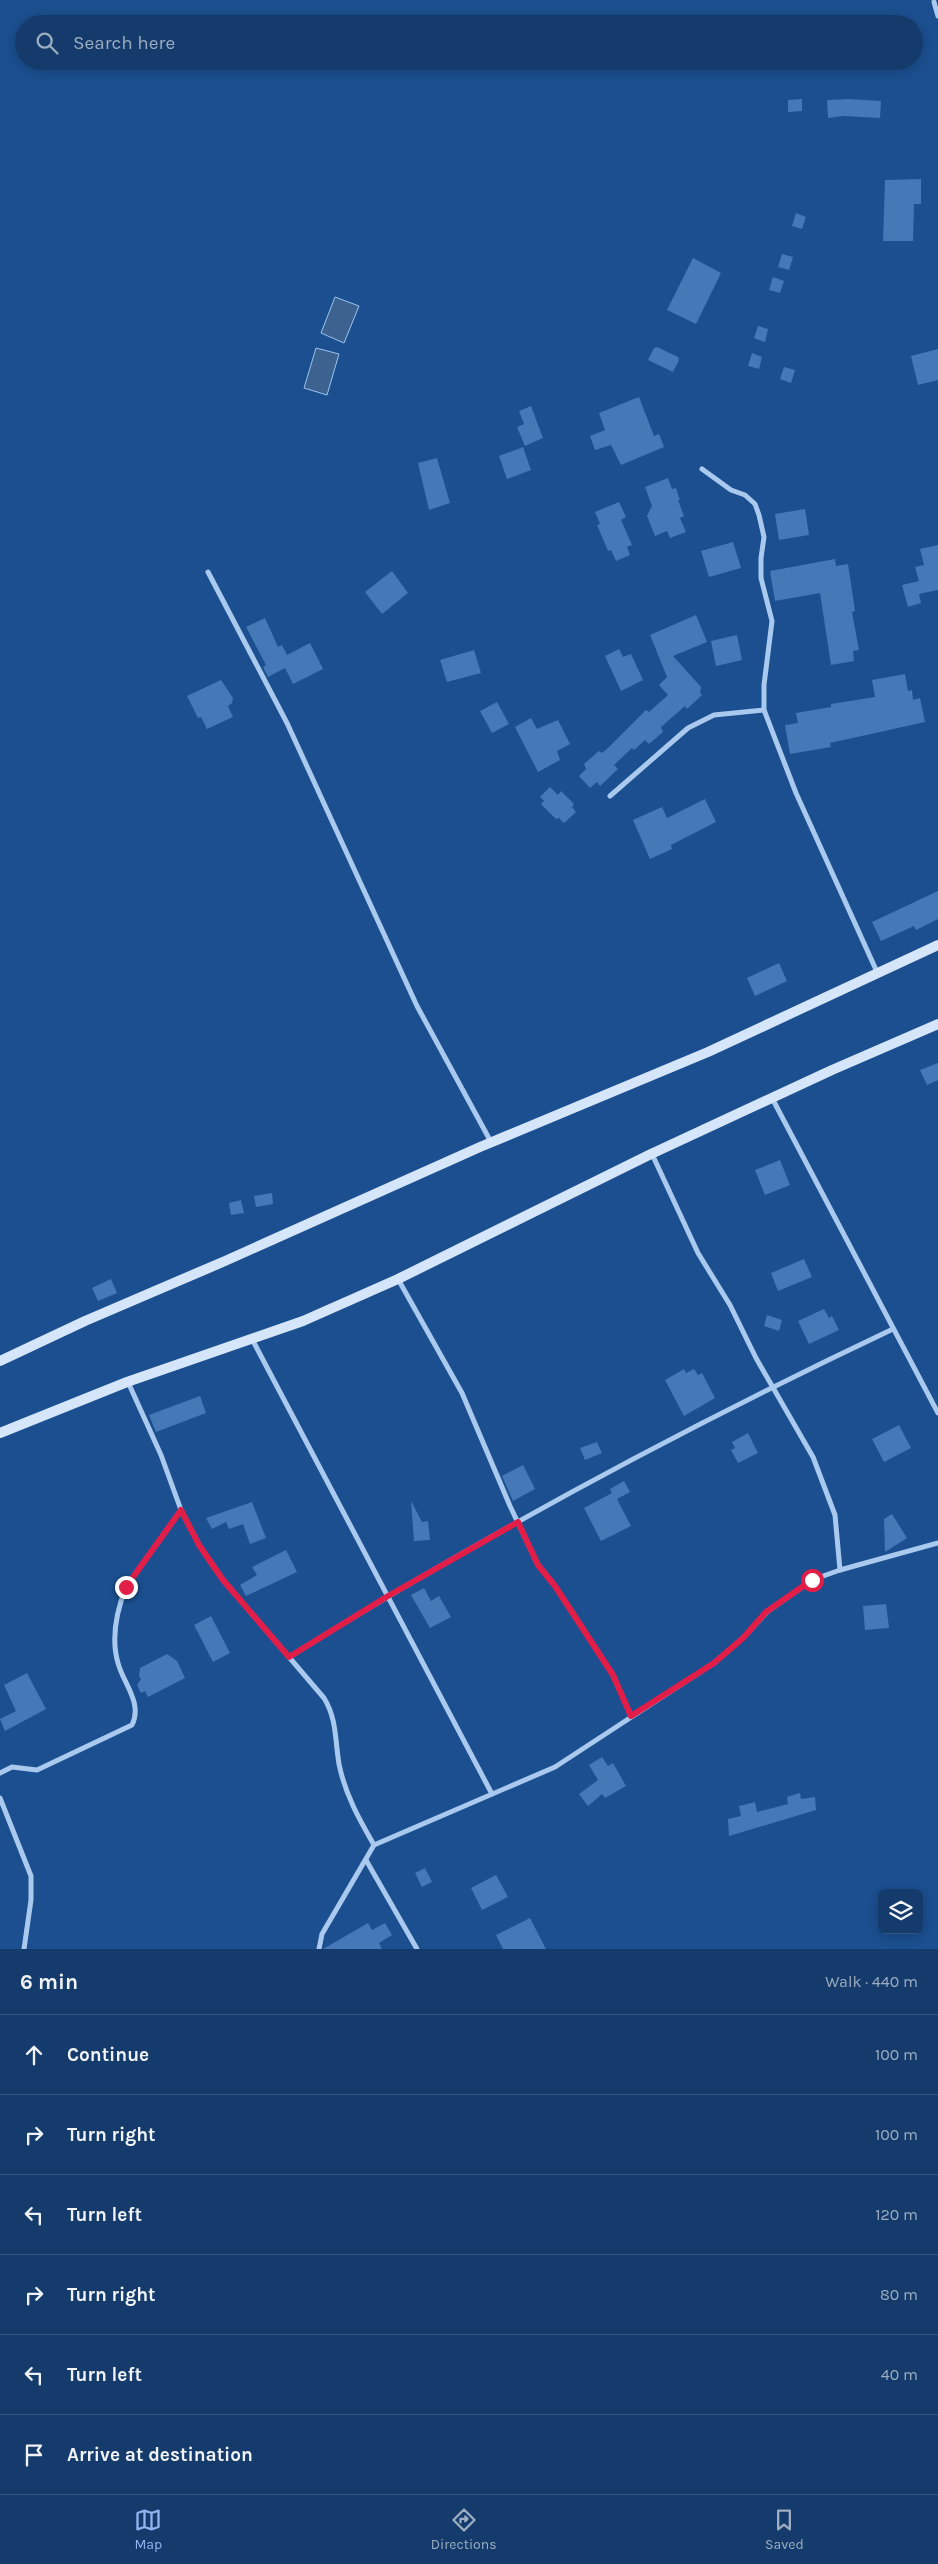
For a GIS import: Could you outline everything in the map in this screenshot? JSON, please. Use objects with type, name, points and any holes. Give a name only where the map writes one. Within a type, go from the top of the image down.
[{"type":"street","points":[[934,2],[938,16]]},
{"type":"street","points":[[702,468],[731,490],[745,495],[755,504],[759,515],[764,536],[761,578],[772,621],[764,685],[764,710],[796,793],[877,972]]},
{"type":"street","points":[[208,572],[287,723],[417,1006],[491,1143]]},
{"type":"street","points":[[610,796],[688,728],[714,715],[764,710]]},
{"type":"street","points":[[0,1361],[85,1321],[225,1262],[491,1143],[708,1052],[938,945]]},
{"type":"street","points":[[0,1433],[127,1382],[303,1322],[398,1279],[651,1154],[938,1024]]},
{"type":"street","points":[[772,1098],[938,1413]]},
{"type":"street","points":[[651,1154],[698,1253],[730,1304],[772,1386],[813,1457],[826,1487],[835,1516],[840,1570]]},
{"type":"street","points":[[398,1279],[431,1334],[462,1393],[538,1565],[555,1586],[613,1675],[631,1716]]},
{"type":"street","points":[[289,1657],[388,1596],[518,1522],[772,1386],[893,1329]]},
{"type":"street","points":[[252,1339],[492,1794]]},
{"type":"street","points":[[127,1382],[161,1455],[181,1510],[199,1545],[223,1580],[324,1698],[331,1709],[337,1734],[339,1764],[352,1808],[374,1845]]},
{"type":"street","points":[[0,1773],[12,1767],[37,1770],[132,1725],[134,1720],[134,1704],[116,1654],[115,1633],[122,1598],[126,1587],[181,1510]]},
{"type":"street","points":[[319,1949],[322,1934],[374,1845],[556,1766],[714,1663],[743,1638],[766,1612],[812,1580],[840,1570],[938,1543]]},
{"type":"street","points":[[0,1798],[31,1876],[31,1900],[24,1949]]},
{"type":"street","points":[[366,1860],[417,1949]]},
{"type":"water","points":[[335,297],[359,306],[344,343],[321,333]]},
{"type":"water","points":[[316,348],[339,354],[327,395],[304,388]]},
{"type":"building","points":[[802,99],[802,111],[788,112],[788,100]]},
{"type":"building","points":[[827,100],[881,101],[880,118],[843,116],[828,118]]},
{"type":"building","points":[[921,179],[921,204],[914,204],[913,241],[883,241],[885,180]]},
{"type":"building","points":[[796,213],[806,217],[802,229],[792,226]]},
{"type":"building","points":[[782,254],[793,257],[789,270],[778,267]]},
{"type":"building","points":[[693,258],[721,273],[696,324],[667,310]]},
{"type":"building","points":[[773,277],[784,281],[780,293],[769,290]]},
{"type":"building","points":[[758,326],[768,329],[765,342],[754,338]]},
{"type":"building","points":[[657,347],[678,357],[679,360],[673,372],[648,360],[654,348]]},
{"type":"building","points":[[938,349],[938,380],[918,385],[911,356]]},
{"type":"building","points":[[752,353],[762,357],[759,369],[748,366]]},
{"type":"building","points":[[784,367],[795,370],[791,383],[780,379]]},
{"type":"building","points":[[639,397],[654,436],[659,434],[664,447],[621,465],[611,445],[595,450],[590,436],[605,430],[599,413]]},
{"type":"building","points":[[531,406],[543,438],[525,446],[517,427],[524,424],[519,411]]},
{"type":"building","points":[[523,447],[531,470],[507,479],[499,456]]},
{"type":"building","points":[[437,458],[450,503],[429,510],[418,463]]},
{"type":"building","points":[[668,478],[672,489],[676,488],[680,500],[678,500],[684,516],[680,518],[686,532],[670,538],[667,531],[655,536],[647,516],[652,506],[645,487]]},
{"type":"building","points":[[619,502],[626,517],[621,520],[632,545],[627,547],[630,555],[616,561],[611,550],[608,551],[597,525],[600,524],[595,512]]},
{"type":"building","points":[[805,509],[809,535],[779,540],[775,514]]},
{"type":"building","points":[[733,542],[741,568],[709,577],[701,551]]},
{"type":"building","points":[[938,545],[938,590],[919,594],[921,603],[908,607],[902,585],[919,581],[915,567],[924,565],[920,549]]},
{"type":"building","points":[[835,559],[836,566],[848,564],[855,611],[852,612],[859,650],[853,651],[854,661],[831,665],[820,593],[775,601],[770,571]]},
{"type":"building","points":[[392,571],[408,593],[382,614],[365,592]]},
{"type":"building","points":[[696,615],[707,642],[673,656],[701,687],[700,693],[702,695],[687,709],[685,706],[661,727],[663,732],[649,744],[645,740],[634,750],[632,748],[614,765],[618,769],[600,786],[597,782],[590,788],[579,776],[586,769],[584,764],[599,751],[602,753],[646,710],[649,712],[668,695],[659,685],[667,677],[650,635]]},
{"type":"building","points":[[265,618],[278,647],[282,645],[287,655],[310,643],[323,669],[293,684],[285,668],[268,677],[263,667],[266,665],[246,627]]},
{"type":"building","points":[[737,635],[742,660],[716,666],[711,641]]},
{"type":"building","points":[[619,649],[623,657],[631,654],[643,680],[621,691],[605,656]]},
{"type":"building","points":[[474,650],[481,673],[447,682],[440,660]]},
{"type":"building","points":[[905,674],[908,691],[912,690],[913,700],[920,698],[925,722],[830,743],[831,747],[790,754],[785,725],[798,723],[796,713],[831,707],[831,704],[875,697],[872,680]]},
{"type":"building","points":[[221,680],[233,698],[232,703],[228,706],[233,717],[207,729],[201,717],[198,718],[187,696]]},
{"type":"building","points":[[497,702],[509,724],[492,733],[480,711]]},
{"type":"building","points":[[531,718],[537,729],[558,720],[570,744],[557,751],[560,760],[538,772],[515,727]]},
{"type":"building","points":[[550,787],[558,795],[561,791],[574,804],[572,807],[576,812],[564,823],[559,818],[556,819],[541,804],[544,801],[540,797]]},
{"type":"building","points":[[705,799],[716,822],[671,845],[672,849],[650,859],[633,820],[662,807],[667,818]]},
{"type":"building","points":[[938,891],[938,919],[916,930],[914,926],[881,941],[872,922]]},
{"type":"building","points":[[779,963],[787,981],[755,996],[747,978]]},
{"type":"building","points":[[938,1063],[938,1080],[927,1085],[920,1070]]},
{"type":"building","points":[[780,1160],[790,1185],[765,1195],[755,1170]]},
{"type":"building","points":[[272,1193],[273,1204],[256,1207],[254,1196]]},
{"type":"building","points":[[241,1200],[244,1213],[231,1215],[229,1203]]},
{"type":"building","points":[[804,1259],[812,1277],[778,1291],[771,1273]]},
{"type":"building","points":[[111,1279],[117,1293],[98,1301],[92,1288]]},
{"type":"building","points":[[824,1309],[829,1318],[832,1316],[839,1330],[809,1344],[798,1321]]},
{"type":"building","points":[[767,1315],[782,1320],[779,1331],[764,1326]]},
{"type":"building","points":[[684,1369],[686,1373],[694,1369],[698,1375],[702,1373],[715,1398],[684,1416],[665,1380]]},
{"type":"building","points":[[200,1396],[206,1413],[156,1432],[149,1415]]},
{"type":"building","points":[[899,1425],[911,1448],[884,1462],[872,1439]]},
{"type":"building","points":[[748,1433],[758,1453],[738,1463],[731,1450],[735,1448],[732,1442]]},
{"type":"building","points":[[597,1442],[602,1453],[585,1460],[580,1448]]},
{"type":"building","points":[[523,1465],[535,1489],[513,1501],[502,1476]]},
{"type":"building","points":[[624,1481],[630,1492],[617,1499],[631,1526],[601,1541],[584,1508],[612,1493],[610,1489]]},
{"type":"building","points":[[411,1501],[422,1522],[428,1521],[430,1540],[414,1541]]},
{"type":"building","points":[[252,1502],[266,1538],[250,1544],[243,1524],[229,1529],[226,1522],[212,1529],[206,1518]]},
{"type":"building","points":[[892,1514],[907,1538],[885,1552],[884,1519]]},
{"type":"building","points":[[286,1550],[297,1572],[246,1596],[240,1585],[257,1575],[252,1567]]},
{"type":"building","points":[[424,1588],[431,1601],[439,1596],[451,1617],[430,1628],[411,1595]]},
{"type":"building","points":[[886,1604],[889,1628],[865,1630],[863,1606]]},
{"type":"building","points":[[211,1616],[230,1653],[213,1662],[194,1625]]},
{"type":"building","points":[[167,1654],[177,1661],[185,1678],[148,1697],[145,1691],[141,1693],[137,1685],[141,1679],[139,1676],[140,1668]]},
{"type":"building","points":[[27,1673],[46,1709],[5,1731],[0,1719],[16,1711],[4,1685]]},
{"type":"building","points":[[602,1757],[608,1766],[613,1763],[626,1786],[605,1798],[602,1794],[588,1806],[579,1794],[598,1780],[589,1765]]},
{"type":"building","points":[[800,1793],[801,1799],[815,1797],[816,1810],[729,1836],[728,1819],[741,1816],[739,1806],[755,1802],[757,1812],[788,1804],[787,1797]]},
{"type":"building","points":[[425,1868],[432,1882],[422,1887],[415,1873]]},
{"type":"building","points":[[496,1875],[508,1897],[482,1910],[471,1888]]},
{"type":"building","points":[[530,1918],[546,1949],[503,1949],[496,1935]]},
{"type":"building","points":[[368,1923],[372,1930],[385,1923],[392,1935],[379,1943],[382,1949],[323,1949]]},
{"type":"route","points":[[126,1587],[181,1510],[199,1545],[223,1580],[289,1657],[388,1596],[518,1522],[538,1565],[555,1586],[613,1675],[631,1716],[714,1663],[743,1638],[766,1612],[812,1580]]}]
